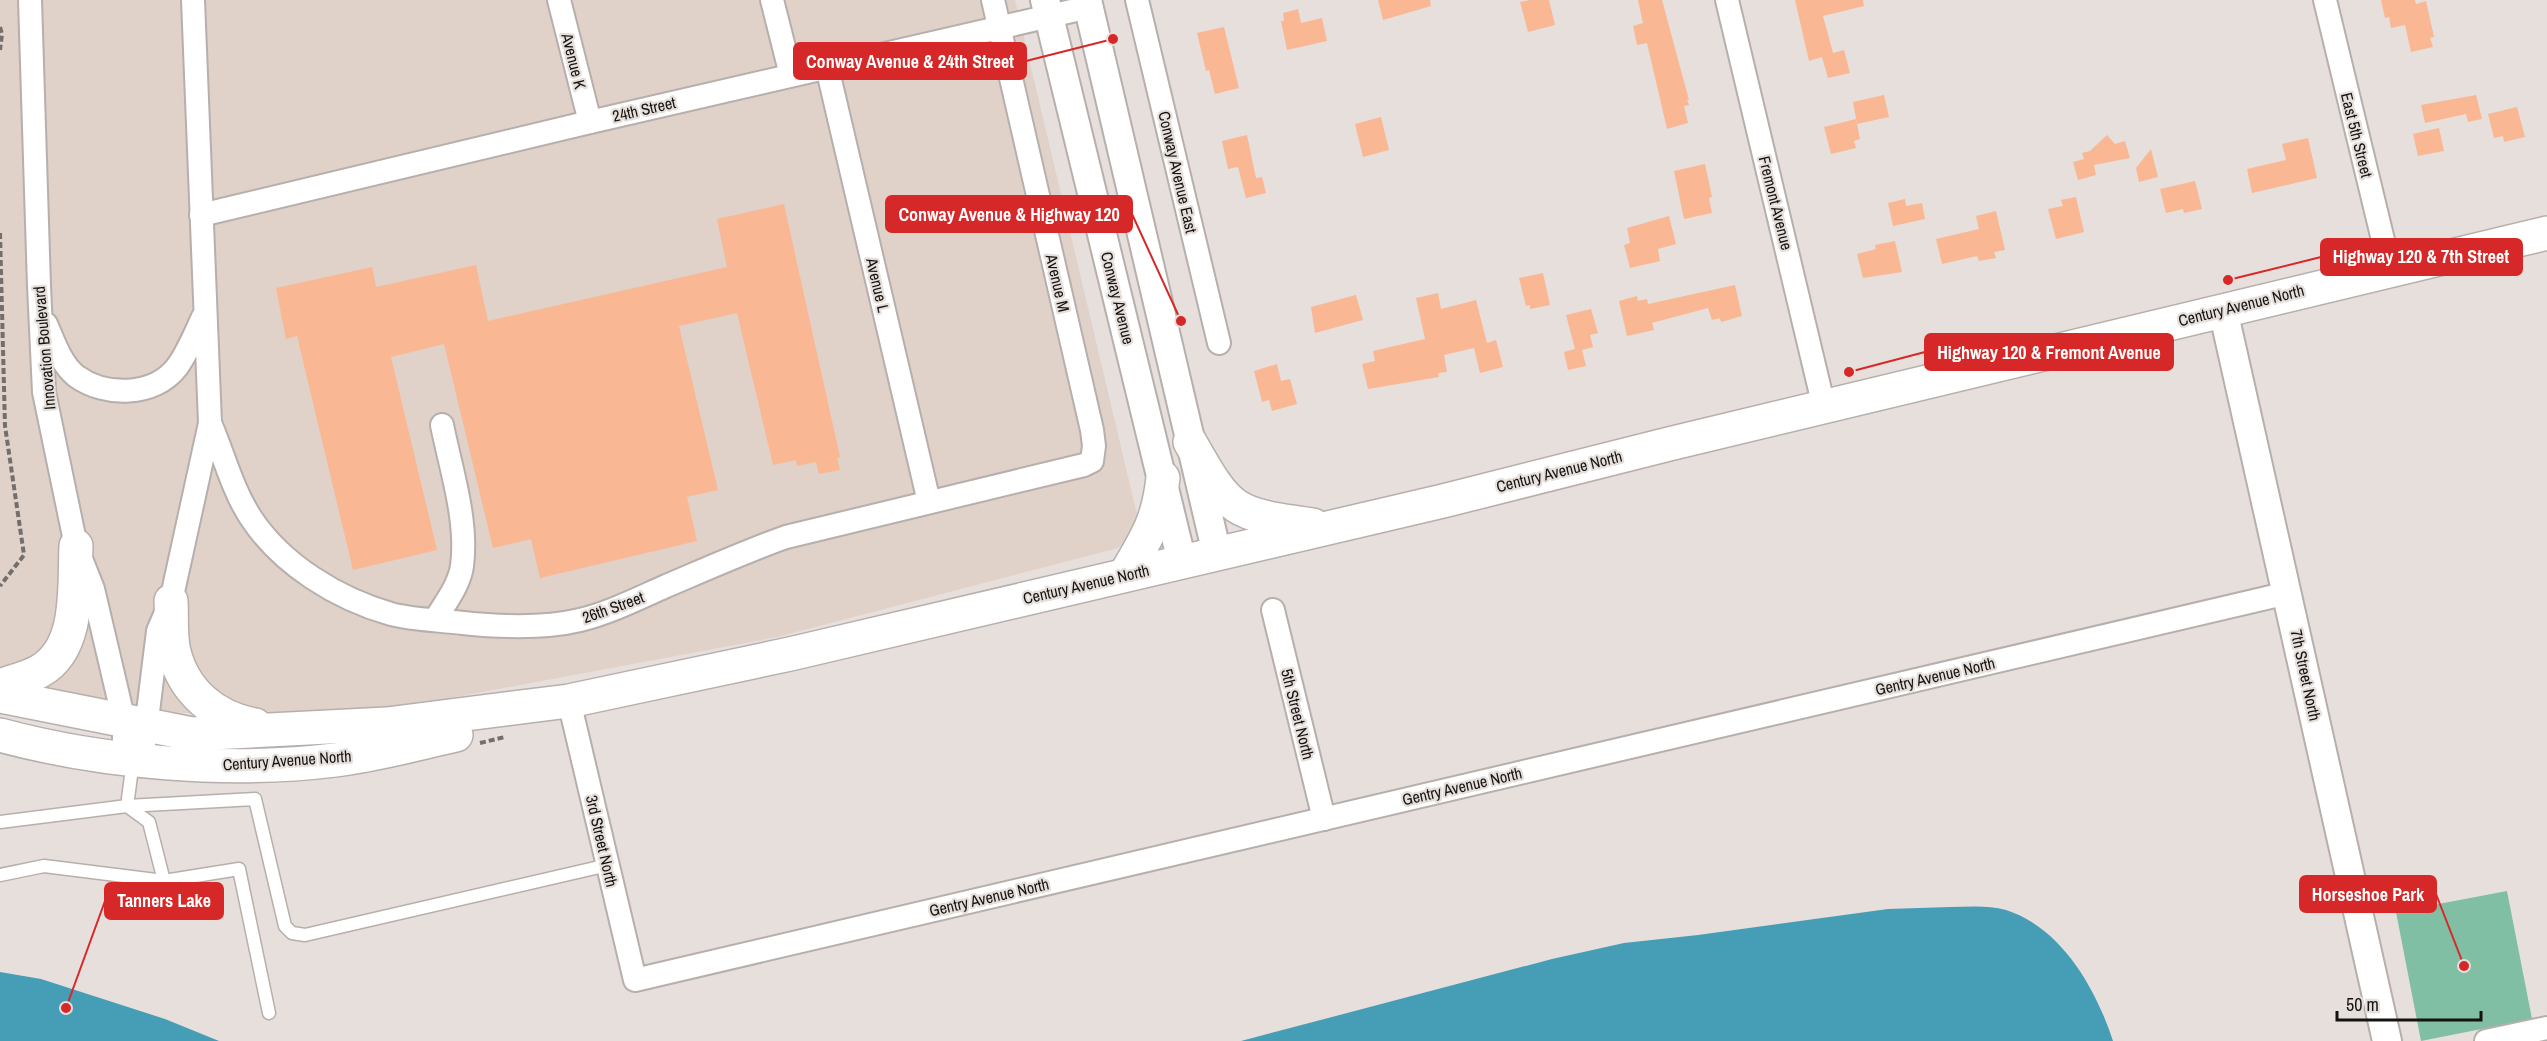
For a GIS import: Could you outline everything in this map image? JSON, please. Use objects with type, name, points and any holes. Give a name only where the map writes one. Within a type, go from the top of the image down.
[{"type":"main road","name":"Century Avenue North","points":[[0,696],[192,734],[387,724],[569,701],[790,654],[1333,527],[1824,406],[2547,233]]},
{"type":"main road","points":[[1190,442],[1217,488],[1241,511],[1258,517],[1333,527]]},
{"type":"main road","points":[[1125,575],[1150,532],[1159,508],[1162,478]]},
{"type":"main road","points":[[0,686],[41,671],[56,656],[68,634],[75,605],[76,546]]},
{"type":"main road","points":[[171,601],[174,650],[183,680],[216,712],[243,723],[293,730]]},
{"type":"main road","name":"Century Avenue North","points":[[0,735],[132,765],[168,763],[248,765],[335,760],[525,721],[569,701]]},
{"type":"street","name":"Innovation Boulevard","points":[[30,0],[44,392],[76,546],[93,589],[135,723]]},
{"type":"street","name":"Innovation Boulevard","points":[[132,765],[135,723],[158,631],[171,601],[210,423],[194,0]]},
{"type":"street","name":"Avenue K","points":[[559,0],[590,122]]},
{"type":"street","points":[[772,0],[790,75]]},
{"type":"street","name":"Avenue M","points":[[993,0],[1092,430],[1094,446],[1092,461]]},
{"type":"street","name":"Conway Avenue East","points":[[1137,0],[1219,343]]},
{"type":"street","name":"Fremont Avenue","points":[[1726,0],[1824,406]]},
{"type":"street","name":"East 5th Street","points":[[2325,0],[2390,269]]},
{"type":"street","points":[[1088,4],[1217,554]]},
{"type":"street","name":"24th Street","points":[[201,215],[999,27],[1047,8],[1088,4]]},
{"type":"street","name":"Conway Avenue","points":[[1047,8],[1182,562]]},
{"type":"street","name":"Avenue L","points":[[827,67],[929,502]]},
{"type":"street","name":"7th Street North","points":[[2223,310],[2387,1041]]},
{"type":"street","points":[[40,312],[62,359],[76,375],[97,387],[120,392],[160,382],[176,368],[205,314]]},
{"type":"street","name":"26th Street","points":[[210,423],[231,481],[252,520],[297,567],[321,584],[353,600],[392,615],[496,626],[540,625],[580,620],[619,607],[786,537],[1010,484],[1092,461]]},
{"type":"street","points":[[435,620],[454,589],[462,567],[461,517],[442,425]]},
{"type":"street","name":"Gentry Avenue North","points":[[635,980],[2288,593]]},
{"type":"street","name":"5th Street North","points":[[1273,610],[1324,819]]},
{"type":"street","name":"3rd Street North","points":[[569,701],[635,980]]},
{"type":"street","points":[[2486,1041],[2547,1028]]},
{"type":"lane","points":[[127,806],[132,765]]},
{"type":"lane","points":[[0,822],[127,806],[255,798],[285,926],[292,933],[305,935],[608,865]]},
{"type":"lane","points":[[127,806],[149,822],[164,881]]},
{"type":"lane","points":[[0,875],[44,866],[164,881],[240,869],[269,1013]]},
{"type":"path","points":[[0,27],[2,34],[0,50]]},
{"type":"path","points":[[0,233],[5,426],[24,555],[0,586]]},
{"type":"shaded area","points":[[0,0],[1015,0],[1139,523],[1118,548],[777,637],[375,712],[181,713],[67,697],[0,679]]},
{"type":"green space","points":[[2507,891],[2532,1019],[2421,1041],[2396,912]]},
{"type":"water","points":[[1999,908],[2026,919],[2044,931],[2060,946],[2086,981],[2106,1021],[2113,1041],[1241,1041],[1552,959],[1624,943],[1888,909]]},
{"type":"water","points":[[0,972],[41,979],[165,1019],[219,1041],[0,1041]]},
{"type":"building","points":[[1378,0],[1430,0],[1431,6],[1383,20]]},
{"type":"building","points":[[1549,0],[1555,25],[1528,32],[1520,2]]},
{"type":"building","points":[[1638,0],[1662,0],[1689,100],[1687,100],[1689,105],[1684,106],[1688,123],[1667,129],[1647,43],[1637,45],[1633,26],[1643,23]]},
{"type":"building","points":[[1795,0],[1863,0],[1864,6],[1823,16],[1833,53],[1844,50],[1850,73],[1828,78],[1822,57],[1809,61]]},
{"type":"building","points":[[2381,0],[2415,0],[2416,4],[2426,1],[2434,37],[2430,38],[2433,47],[2411,52],[2405,25],[2391,28],[2389,17],[2385,18]]},
{"type":"building","points":[[1298,9],[1301,23],[1322,18],[1327,41],[1287,50],[1281,21],[1284,21],[1283,13]]},
{"type":"building","points":[[1224,27],[1239,88],[1215,94],[1209,70],[1206,71],[1197,33]]},
{"type":"building","points":[[1884,95],[1889,117],[1857,124],[1853,102]]},
{"type":"building","points":[[2476,95],[2482,119],[2468,122],[2466,114],[2425,123],[2421,105]]},
{"type":"building","points":[[2517,107],[2525,137],[2504,142],[2503,136],[2494,138],[2488,114]]},
{"type":"building","points":[[1381,117],[1389,150],[1363,157],[1355,124]]},
{"type":"building","points":[[1856,119],[1860,139],[1854,141],[1856,148],[1831,154],[1824,127]]},
{"type":"building","points":[[2439,128],[2444,151],[2418,156],[2413,134]]},
{"type":"building","points":[[1247,135],[1256,178],[1262,177],[1266,193],[1246,198],[1238,167],[1228,169],[1222,141]]},
{"type":"building","points":[[2107,135],[2115,144],[2125,141],[2130,158],[2094,165],[2096,175],[2078,180],[2073,162],[2084,159],[2082,153],[2090,151]]},
{"type":"building","points":[[2308,138],[2317,178],[2252,193],[2247,169],[2286,160],[2282,144]]},
{"type":"building","points":[[2151,149],[2158,177],[2139,182],[2136,168]]},
{"type":"building","points":[[1705,164],[1712,197],[1709,198],[1712,213],[1684,219],[1674,171]]},
{"type":"building","points":[[2195,181],[2202,209],[2184,213],[2183,209],[2166,213],[2160,189]]},
{"type":"building","points":[[2076,197],[2084,232],[2056,239],[2048,209],[2063,206],[2061,200]]},
{"type":"building","points":[[1905,199],[1906,206],[1922,203],[1925,219],[1893,226],[1888,203]]},
{"type":"building","points":[[784,204],[840,457],[837,458],[840,470],[819,474],[816,462],[797,466],[796,460],[773,465],[737,313],[679,326],[718,490],[687,497],[697,541],[540,578],[531,539],[493,548],[444,344],[391,357],[437,550],[353,570],[297,336],[286,339],[276,288],[372,267],[376,287],[476,265],[488,321],[727,267],[717,219]]},
{"type":"building","points":[[1996,211],[2005,250],[1994,252],[1996,258],[1979,261],[1977,256],[1942,264],[1936,239],[1979,229],[1976,216]]},
{"type":"building","points":[[1669,216],[1676,244],[1658,249],[1660,261],[1630,268],[1624,245],[1630,243],[1627,228]]},
{"type":"building","points":[[1895,241],[1902,272],[1863,278],[1857,254],[1876,249],[1875,245]]},
{"type":"building","points":[[1543,273],[1550,305],[1530,309],[1530,305],[1526,306],[1519,278]]},
{"type":"building","points":[[1735,285],[1742,316],[1721,322],[1720,318],[1712,320],[1708,308],[1652,323],[1654,330],[1627,336],[1619,301],[1637,296],[1638,301],[1647,299],[1648,304]]},
{"type":"building","points":[[1438,293],[1441,309],[1476,300],[1487,343],[1496,340],[1503,367],[1480,373],[1474,348],[1444,355],[1447,372],[1438,373],[1439,377],[1368,389],[1362,364],[1375,361],[1373,351],[1425,339],[1416,298]]},
{"type":"building","points":[[1356,295],[1363,320],[1315,333],[1311,307]]},
{"type":"building","points":[[1591,309],[1598,333],[1590,335],[1593,347],[1582,350],[1586,366],[1568,370],[1564,352],[1575,349],[1566,315]]},
{"type":"building","points":[[1277,364],[1281,381],[1290,379],[1297,404],[1272,411],[1269,400],[1262,402],[1254,371]]},
{"type":"place","name":"Conway Avenue & 24th Street","points":[[1113,39]]},
{"type":"place","name":"Highway 120 & 7th Street","points":[[2228,280]]},
{"type":"place","name":"Conway Avenue & Highway 120","points":[[1181,321]]},
{"type":"place","name":"Highway 120 & Fremont Avenue","points":[[1849,372]]},
{"type":"place","name":"Horseshoe Park","points":[[2464,966]]},
{"type":"place","name":"Tanners Lake","points":[[66,1008]]}]
